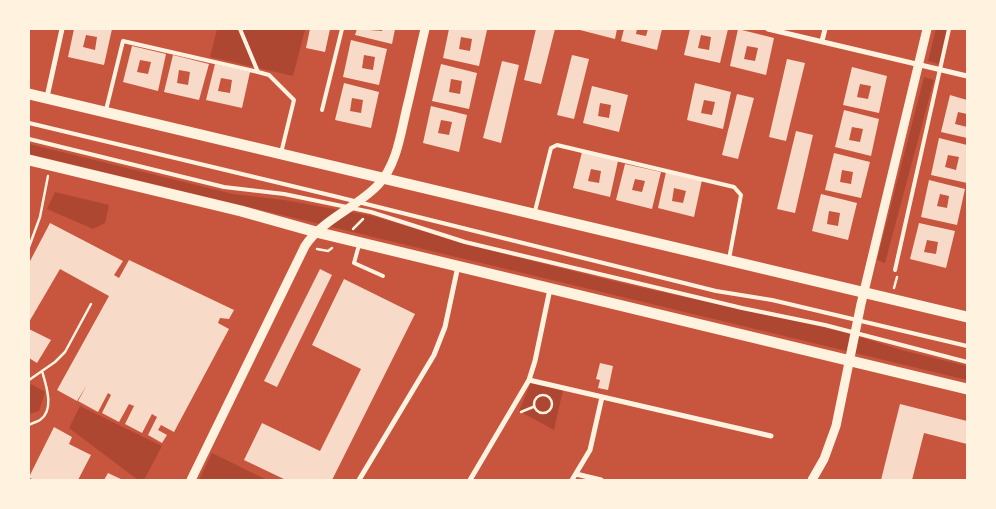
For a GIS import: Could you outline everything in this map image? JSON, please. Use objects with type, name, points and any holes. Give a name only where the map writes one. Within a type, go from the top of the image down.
[{"type":"main road","points":[[29,94],[967,317]]},
{"type":"main road","points":[[29,160],[241,211],[316,232],[967,389]]},
{"type":"street","points":[[47,98],[62,29]]},
{"type":"street","points":[[191,480],[303,248],[316,232],[378,185],[395,156],[425,29]]},
{"type":"street","points":[[768,29],[967,76]]},
{"type":"street","points":[[822,41],[825,29]]},
{"type":"street","points":[[812,480],[831,443],[836,426],[863,293],[927,29]]},
{"type":"street","points":[[359,480],[434,355],[445,327],[458,266]]},
{"type":"street","points":[[470,480],[529,380],[551,288]]},
{"type":"street","points":[[529,380],[771,436]]},
{"type":"street","points":[[572,480],[592,443],[602,397]]},
{"type":"street","points":[[576,474],[601,480]]},
{"type":"lane","points":[[240,29],[258,72]]},
{"type":"lane","points":[[322,110],[342,29]]},
{"type":"lane","points":[[895,270],[949,29]]},
{"type":"lane","points":[[106,112],[123,41],[258,72],[269,75],[294,100],[281,153]]},
{"type":"lane","points":[[29,123],[716,291],[772,300],[967,346]]},
{"type":"lane","points":[[29,139],[224,187],[284,194],[350,208],[412,224],[465,242],[733,306],[825,325],[967,362]]},
{"type":"lane","points":[[534,213],[551,148],[557,145],[734,187],[741,195],[729,260]]},
{"type":"lane","points":[[360,242],[354,263],[383,276]]},
{"type":"path","points":[[29,247],[40,217],[49,164]]},
{"type":"path","points":[[29,380],[55,362],[65,352],[91,304]]},
{"type":"path","points":[[29,425],[45,416],[48,408],[47,390],[42,371]]},
{"type":"path","points":[[541,396],[547,396],[552,404],[550,410],[542,413],[537,411],[534,406],[536,398],[541,396]]},
{"type":"path","points":[[521,412],[534,406]]},
{"type":"shaded area","points":[[217,29],[305,30],[293,76],[210,57]]},
{"type":"shaded area","points":[[936,29],[950,29],[942,65],[928,61]]},
{"type":"shaded area","points":[[924,77],[934,80],[885,263],[877,260]]},
{"type":"shaded area","points":[[29,144],[233,194],[284,200],[373,216],[472,246],[621,283],[844,332],[905,351],[967,366],[967,380],[29,154]]},
{"type":"shaded area","points":[[55,192],[109,205],[105,223],[93,229],[47,209]]},
{"type":"shaded area","points":[[531,382],[563,390],[554,430],[519,411]]},
{"type":"shaded area","points":[[31,384],[45,392],[39,411],[29,414],[29,389]]},
{"type":"shaded area","points":[[80,406],[162,446],[144,480],[138,480],[69,428]]},
{"type":"shaded area","points":[[212,453],[267,480],[199,480]]},
{"type":"building","points":[[74,29],[112,29],[104,65],[68,57]],"holes":[[[86,35],[97,37],[95,50],[83,47]]]},
{"type":"building","points":[[310,29],[330,29],[325,52],[306,48]]},
{"type":"building","points":[[357,29],[382,31],[382,29],[395,29],[392,44],[355,35]]},
{"type":"building","points":[[449,29],[487,30],[479,66],[443,58]],"holes":[[[461,37],[472,39],[470,51],[459,49]]]},
{"type":"building","points":[[536,29],[555,29],[541,84],[524,80]]},
{"type":"building","points":[[576,29],[617,29],[615,39]]},
{"type":"building","points":[[624,29],[637,29],[636,34],[646,36],[648,29],[662,29],[657,50],[621,41]]},
{"type":"building","points":[[690,29],[728,29],[720,63],[684,55]],"holes":[[[701,35],[711,37],[709,50],[698,48]]]},
{"type":"building","points":[[738,29],[774,38],[766,75],[730,66]],"holes":[[[747,46],[758,48],[755,61],[744,59]]]},
{"type":"building","points":[[351,40],[387,49],[379,85],[343,77]],"holes":[[[364,55],[375,57],[373,70],[362,68]]]},
{"type":"building","points":[[132,46],[166,54],[158,91],[123,82]],"holes":[[[140,60],[151,62],[148,74],[137,72]]]},
{"type":"building","points":[[173,55],[209,64],[199,100],[164,92]],"holes":[[[179,70],[190,72],[188,85],[177,83]]]},
{"type":"building","points":[[572,55],[589,59],[574,119],[557,115]]},
{"type":"building","points":[[787,59],[805,63],[786,141],[769,137]]},
{"type":"building","points":[[502,61],[519,65],[501,143],[483,138]]},
{"type":"building","points":[[215,64],[250,72],[242,108],[206,100]],"holes":[[[221,78],[232,80],[230,93],[218,91]]]},
{"type":"building","points":[[441,64],[477,73],[469,109],[432,101]],"holes":[[[451,79],[462,81],[460,94],[449,92]]]},
{"type":"building","points":[[852,67],[887,76],[879,113],[843,105]],"holes":[[[860,84],[871,86],[868,99],[857,97]]]},
{"type":"building","points":[[344,83],[379,92],[371,128],[335,120]],"holes":[[[352,98],[363,100],[361,113],[350,111]]]},
{"type":"building","points":[[695,83],[731,92],[723,129],[687,120]],"holes":[[[704,100],[715,102],[712,115],[701,113]]]},
{"type":"building","points":[[592,86],[628,95],[619,132],[583,123]],"holes":[[[600,103],[611,105],[609,118],[598,116]]]},
{"type":"building","points":[[737,94],[754,98],[738,159],[722,155]]},
{"type":"building","points":[[950,95],[967,100],[967,114],[958,112],[955,124],[967,127],[967,138],[941,132]]},
{"type":"building","points":[[431,106],[467,115],[459,152],[423,143]],"holes":[[[441,120],[452,122],[449,135],[438,133]]]},
{"type":"building","points":[[844,110],[879,119],[871,156],[835,147]],"holes":[[[852,127],[863,129],[860,142],[849,140]]]},
{"type":"building","points":[[796,131],[813,135],[795,213],[777,209]]},
{"type":"building","points":[[939,138],[967,145],[967,183],[931,175]],"holes":[[[948,155],[959,157],[956,170],[945,167]]]},
{"type":"building","points":[[582,152],[618,161],[610,197],[573,188]],"holes":[[[591,169],[601,171],[599,183],[588,181]]]},
{"type":"building","points":[[834,153],[870,162],[861,198],[825,190]],"holes":[[[842,170],[853,172],[851,184],[840,182]]]},
{"type":"building","points":[[625,164],[661,172],[652,209],[616,200]],"holes":[[[635,179],[645,181],[642,192],[632,190]]]},
{"type":"building","points":[[666,172],[702,180],[694,217],[658,208]],"holes":[[[674,188],[686,191],[683,203],[672,201]]]},
{"type":"building","points":[[929,180],[965,189],[957,225],[921,217]],"holes":[[[940,194],[949,196],[947,208],[937,206]]]},
{"type":"building","points":[[821,194],[857,203],[848,240],[812,231]],"holes":[[[829,211],[840,213],[838,226],[827,224]]]},
{"type":"building","points":[[50,223],[123,261],[114,275],[119,278],[129,260],[234,310],[229,319],[220,318],[218,323],[229,329],[174,432],[161,425],[158,430],[167,435],[162,443],[148,435],[157,417],[152,414],[142,433],[125,424],[134,406],[129,404],[119,422],[102,413],[111,395],[108,393],[98,412],[78,401],[87,385],[77,401],[57,390],[109,296],[60,269],[29,322],[29,263]]},
{"type":"building","points":[[919,223],[955,231],[946,268],[910,259]],"holes":[[[927,240],[938,242],[936,254],[924,252]]]},
{"type":"building","points":[[320,269],[332,275],[277,387],[264,381]]},
{"type":"building","points":[[344,279],[415,314],[332,480],[286,480],[244,460],[262,423],[320,451],[361,369],[312,345]]},
{"type":"building","points":[[29,329],[51,340],[37,363],[29,358]]},
{"type":"building","points":[[600,363],[613,366],[608,390],[598,388],[600,380],[596,379]]},
{"type":"building","points":[[900,404],[967,421],[967,444],[924,433],[912,480],[881,480]]},
{"type":"building","points":[[54,427],[72,437],[69,444],[91,455],[78,480],[33,480],[29,477]]},
{"type":"building","points":[[108,473],[123,480],[104,480]]}]
